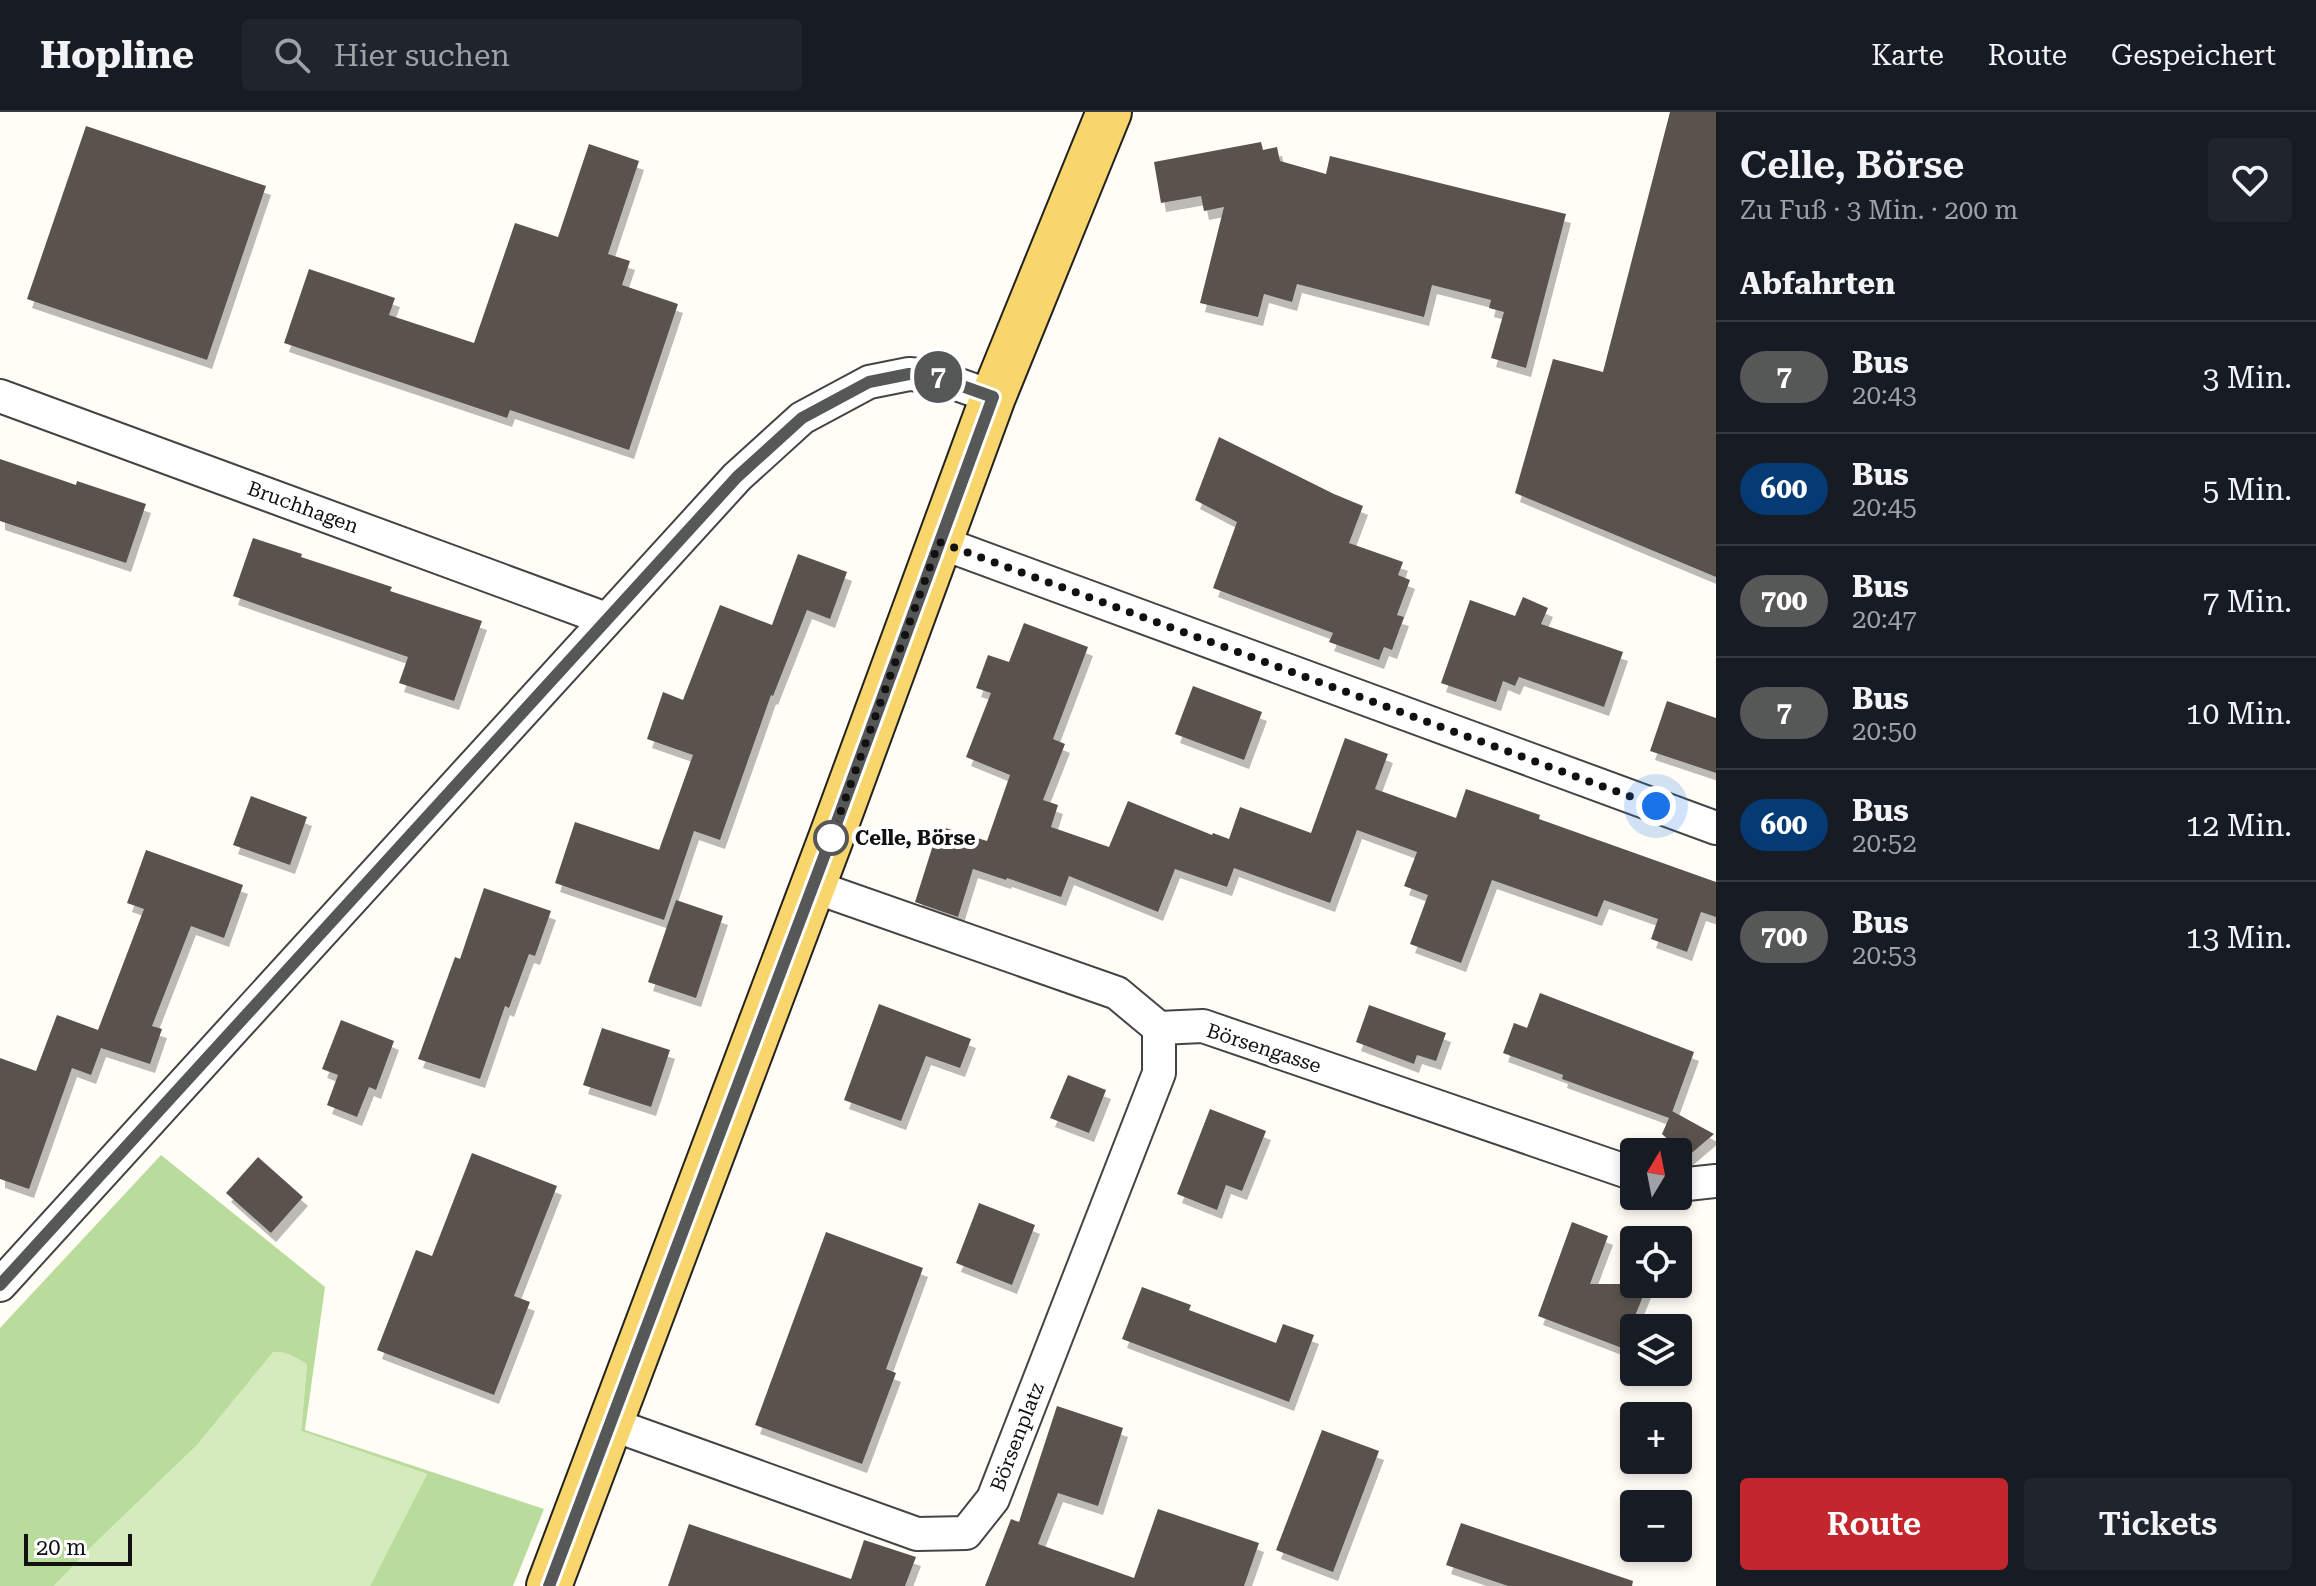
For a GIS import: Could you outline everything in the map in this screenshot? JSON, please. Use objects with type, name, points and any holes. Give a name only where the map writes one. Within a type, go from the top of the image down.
[{"type":"main road","points":[[549,1586],[993,397],[1109,112]]},
{"type":"street","points":[[0,1285],[737,477],[802,418],[869,382],[909,374],[934,376],[993,397]]},
{"type":"street","name":"Bruchhagen","points":[[0,396],[606,619]]},
{"type":"street","points":[[939,542],[1716,828]]},
{"type":"street","points":[[812,886],[1117,993],[1159,1028]]},
{"type":"street","name":"Börsengasse","points":[[1159,1028],[1203,1026],[1620,1169]]},
{"type":"street","name":"Börsenplatz","points":[[611,1424],[917,1534],[966,1533],[993,1499],[1159,1073],[1159,1028]]},
{"type":"street","points":[[1692,1184],[1716,1181]]},
{"type":"green space","points":[[161,1155],[325,1287],[305,1430],[544,1509],[513,1586],[370,1586],[427,1474],[301,1431],[307,1364],[291,1355],[273,1352],[197,1445],[54,1586],[0,1586],[0,1328]]},
{"type":"green space","points":[[273,1351],[291,1354],[307,1363],[301,1431],[427,1474],[370,1586],[54,1586],[197,1445]]},
{"type":"building","points":[[1670,112],[1716,112],[1716,577],[1515,493],[1553,359],[1603,372]]},
{"type":"building","points":[[86,126],[266,186],[207,360],[27,299]]},
{"type":"building","points":[[1261,142],[1263,150],[1277,147],[1280,161],[1326,174],[1330,156],[1566,214],[1526,368],[1491,358],[1504,312],[1489,308],[1491,300],[1432,285],[1424,317],[1297,284],[1292,302],[1264,294],[1258,317],[1200,303],[1224,207],[1204,211],[1201,196],[1161,203],[1154,162]]},
{"type":"building","points":[[589,144],[639,161],[608,254],[630,261],[622,285],[678,304],[629,450],[510,410],[507,418],[284,343],[309,269],[395,298],[389,315],[474,343],[515,223],[558,237]]},
{"type":"building","points":[[1219,437],[1363,506],[1349,543],[1403,562],[1398,575],[1410,580],[1397,615],[1404,617],[1392,650],[1384,647],[1379,660],[1329,642],[1333,633],[1213,588],[1237,522],[1195,500]]},
{"type":"building","points":[[0,459],[76,485],[77,481],[146,504],[126,563],[0,521]]},
{"type":"building","points":[[253,538],[392,587],[390,591],[482,621],[454,701],[399,683],[408,657],[233,596]]},
{"type":"building","points":[[798,554],[847,572],[830,619],[807,610],[771,695],[720,840],[694,831],[664,920],[555,883],[575,822],[659,850],[693,755],[647,739],[663,692],[683,700],[720,605],[772,625]]},
{"type":"building","points":[[1523,597],[1548,608],[1541,624],[1623,652],[1604,707],[1519,677],[1515,686],[1503,681],[1496,702],[1441,683],[1470,600],[1515,616]]},
{"type":"building","points":[[1024,623],[1088,647],[1053,739],[1065,744],[1043,800],[1058,805],[1051,827],[1109,847],[1128,801],[1229,839],[1240,807],[1311,833],[1345,738],[1388,754],[1375,789],[1456,818],[1466,789],[1540,815],[1539,819],[1716,882],[1716,917],[1701,912],[1687,952],[1651,939],[1658,919],[1604,900],[1597,917],[1492,880],[1461,963],[1410,944],[1428,895],[1404,886],[1417,852],[1357,830],[1330,903],[1234,868],[1227,887],[1175,869],[1158,912],[1069,876],[1061,897],[973,869],[958,917],[915,902],[939,826],[987,841],[1010,775],[966,757],[991,693],[976,688],[988,655],[1009,662]]},
{"type":"building","points":[[1193,686],[1262,712],[1244,760],[1175,734]]},
{"type":"building","points":[[1667,701],[1716,718],[1716,773],[1650,751]]},
{"type":"building","points":[[251,796],[307,817],[290,865],[233,845]]},
{"type":"building","points":[[146,850],[243,885],[224,938],[191,926],[152,1026],[162,1029],[150,1064],[101,1048],[91,1075],[72,1068],[29,1189],[0,1179],[0,1058],[36,1071],[57,1015],[98,1030],[144,909],[127,903]]},
{"type":"building","points":[[484,888],[551,911],[535,956],[529,954],[509,1008],[505,1006],[480,1079],[418,1059],[455,957],[460,959]]},
{"type":"building","points":[[676,900],[723,916],[696,998],[648,982]]},
{"type":"building","points":[[1540,993],[1694,1052],[1672,1111],[1714,1134],[1692,1153],[1692,1138],[1666,1138],[1662,1134],[1669,1118],[1562,1079],[1563,1075],[1503,1053],[1514,1023],[1527,1028]]},
{"type":"building","points":[[879,1004],[971,1039],[960,1068],[926,1056],[901,1121],[844,1100]]},
{"type":"building","points":[[1369,1005],[1446,1033],[1436,1061],[1417,1055],[1414,1064],[1356,1042]]},
{"type":"building","points":[[341,1020],[394,1041],[376,1090],[369,1087],[357,1117],[327,1105],[338,1075],[322,1069]]},
{"type":"building","points":[[602,1028],[670,1050],[651,1107],[583,1085]]},
{"type":"building","points":[[1068,1075],[1106,1090],[1089,1133],[1050,1118]]},
{"type":"building","points":[[1210,1109],[1266,1131],[1242,1191],[1226,1185],[1217,1210],[1177,1194]]},
{"type":"building","points":[[472,1153],[557,1186],[514,1296],[530,1302],[494,1395],[377,1350],[416,1250],[432,1256]]},
{"type":"building","points":[[258,1157],[303,1197],[271,1233],[226,1193]]},
{"type":"building","points":[[979,1203],[1035,1225],[1012,1285],[956,1263]]},
{"type":"building","points":[[1572,1222],[1608,1236],[1590,1284],[1620,1284],[1620,1298],[1642,1298],[1636,1314],[1620,1314],[1620,1347],[1538,1316]]},
{"type":"building","points":[[826,1232],[923,1268],[886,1369],[896,1373],[862,1464],[755,1425]]},
{"type":"building","points":[[1142,1287],[1191,1305],[1189,1310],[1276,1343],[1283,1324],[1314,1335],[1289,1402],[1122,1339]]},
{"type":"building","points":[[1057,1406],[1123,1428],[1098,1506],[1058,1493],[1038,1544],[1134,1578],[1158,1509],[1259,1543],[1244,1586],[985,1586],[1011,1519],[1019,1522]]},
{"type":"building","points":[[1322,1430],[1379,1451],[1333,1572],[1276,1550]]},
{"type":"building","points":[[1461,1523],[1633,1581],[1632,1586],[1508,1586],[1446,1565]]},
{"type":"building","points":[[689,1524],[851,1579],[864,1540],[916,1557],[905,1586],[668,1586]]},
{"type":"bus line","name":"7","points":[[0,1285],[737,477],[802,418],[869,382],[909,374],[934,376],[993,397],[831,838],[549,1586]]},
{"type":"place","name":"Celle, Börse","points":[[831,838]]},
{"type":"route","points":[[831,838],[939,542],[1656,806]]}]
